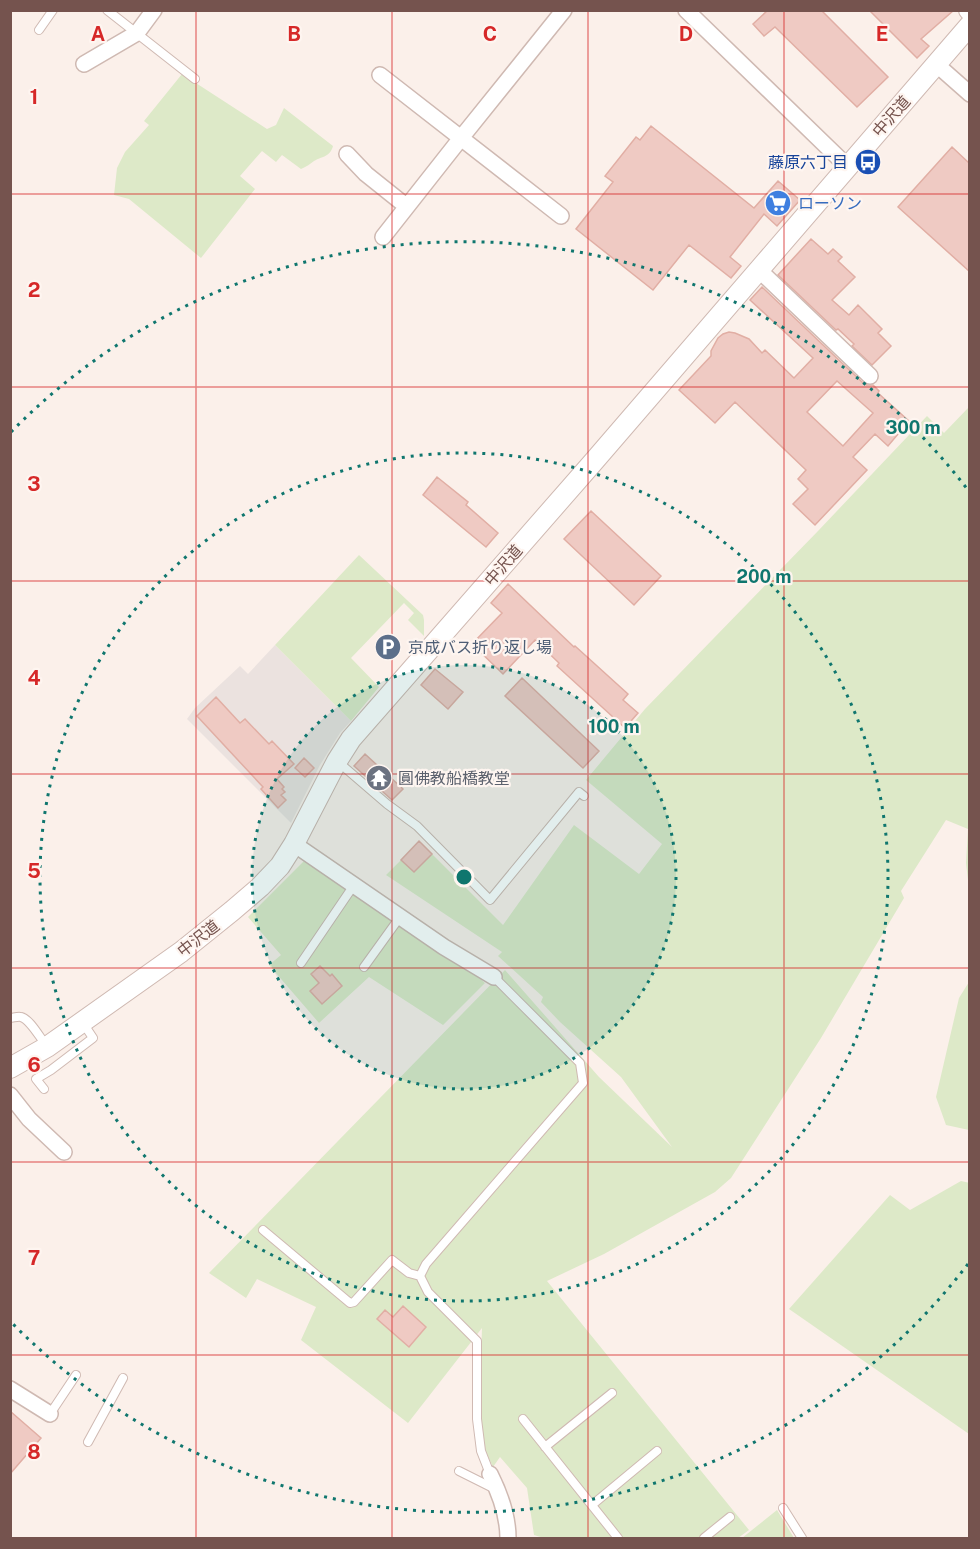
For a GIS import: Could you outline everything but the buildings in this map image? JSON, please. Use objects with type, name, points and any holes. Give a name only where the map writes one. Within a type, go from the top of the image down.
[{"type":"street","points":[[84,64],[137,33],[154,10]]},
{"type":"street","points":[[383,237],[564,10]]},
{"type":"street","points":[[686,10],[848,167]]},
{"type":"street","name":"中沢道","points":[[10,1068],[47,1047],[181,952],[260,887],[280,866],[351,739],[969,25]]},
{"type":"street","points":[[936,64],[969,94]]},
{"type":"street","points":[[380,75],[561,216]]},
{"type":"street","points":[[347,154],[366,174],[406,206]]},
{"type":"street","points":[[759,270],[870,376]]},
{"type":"street","points":[[294,844],[444,947],[494,977]]},
{"type":"street","points":[[10,1095],[29,1119],[64,1152]]},
{"type":"street","points":[[10,1389],[50,1413]]},
{"type":"street","points":[[490,1474],[498,1490],[508,1527],[508,1539]]},
{"type":"lane","points":[[39,30],[53,10]]},
{"type":"lane","points":[[107,10],[195,79]]},
{"type":"lane","points":[[337,761],[387,804],[417,826],[490,900],[579,792],[584,796]]},
{"type":"lane","points":[[301,963],[354,885]]},
{"type":"lane","points":[[364,967],[400,917]]},
{"type":"lane","points":[[420,1276],[426,1264],[583,1083],[580,1063],[494,977]]},
{"type":"lane","points":[[10,1018],[23,1017],[47,1047]]},
{"type":"lane","points":[[44,1089],[36,1079],[93,1038],[82,1022]]},
{"type":"lane","points":[[263,1230],[350,1303],[354,1302],[392,1260],[409,1273],[420,1276],[428,1292],[477,1341],[477,1419],[481,1451],[490,1474]]},
{"type":"lane","points":[[50,1413],[76,1375]]},
{"type":"lane","points":[[88,1442],[123,1378]]},
{"type":"lane","points":[[545,1447],[612,1393]]},
{"type":"lane","points":[[523,1419],[618,1539]]},
{"type":"lane","points":[[592,1505],[657,1451]]},
{"type":"lane","points":[[459,1470],[498,1490]]},
{"type":"lane","points":[[783,1508],[802,1539]]},
{"type":"lane","points":[[704,1539],[730,1517]]},
{"type":"shaded area","points":[[275,645],[351,721],[340,733],[320,765],[291,823],[187,719],[195,708],[240,666],[248,674]]},
{"type":"green space","points":[[182,74],[267,129],[276,125],[284,108],[333,146],[328,154],[301,169],[282,155],[276,162],[262,151],[240,176],[255,189],[201,258],[129,199],[114,195],[117,168],[125,152],[149,125],[144,121]]},
{"type":"green space","points":[[969,407],[969,889],[966,863],[968,829],[946,820],[901,891],[904,898],[821,1038],[731,1178],[715,1192],[604,1254],[547,1281],[749,1530],[738,1538],[544,1538],[534,1535],[527,1488],[500,1457],[493,1467],[485,1450],[479,1422],[482,1328],[408,1423],[301,1340],[316,1307],[257,1279],[246,1298],[209,1273],[505,970],[599,1077],[672,1147],[621,1077],[560,1022],[541,1002],[543,997],[498,956],[502,952],[386,875],[401,860],[414,872],[432,854],[503,925],[574,825],[639,874],[662,844],[586,780],[645,709],[927,416],[944,433]]},
{"type":"green space","points":[[359,555],[423,615],[424,636],[408,620],[414,613],[404,603],[351,658],[379,687],[351,721],[275,645]]},
{"type":"green space","points":[[306,859],[485,983],[443,1025],[369,977],[319,1023],[269,965],[281,955],[248,917]]},
{"type":"green space","points":[[969,982],[970,1130],[946,1125],[936,1097],[959,998]]},
{"type":"green space","points":[[961,1181],[970,1183],[969,1434],[789,1309],[890,1195],[910,1210]]},
{"type":"green space","points":[[777,1510],[794,1538],[742,1538]]},
{"type":"place","name":"藤原六丁目","points":[[868,162]]},
{"type":"place","name":"ローソン","points":[[778,203]]},
{"type":"place","name":"京成バス折り返し場","points":[[388,647]]},
{"type":"place","name":"圓佛教船橋教堂","points":[[379,778]]}]
